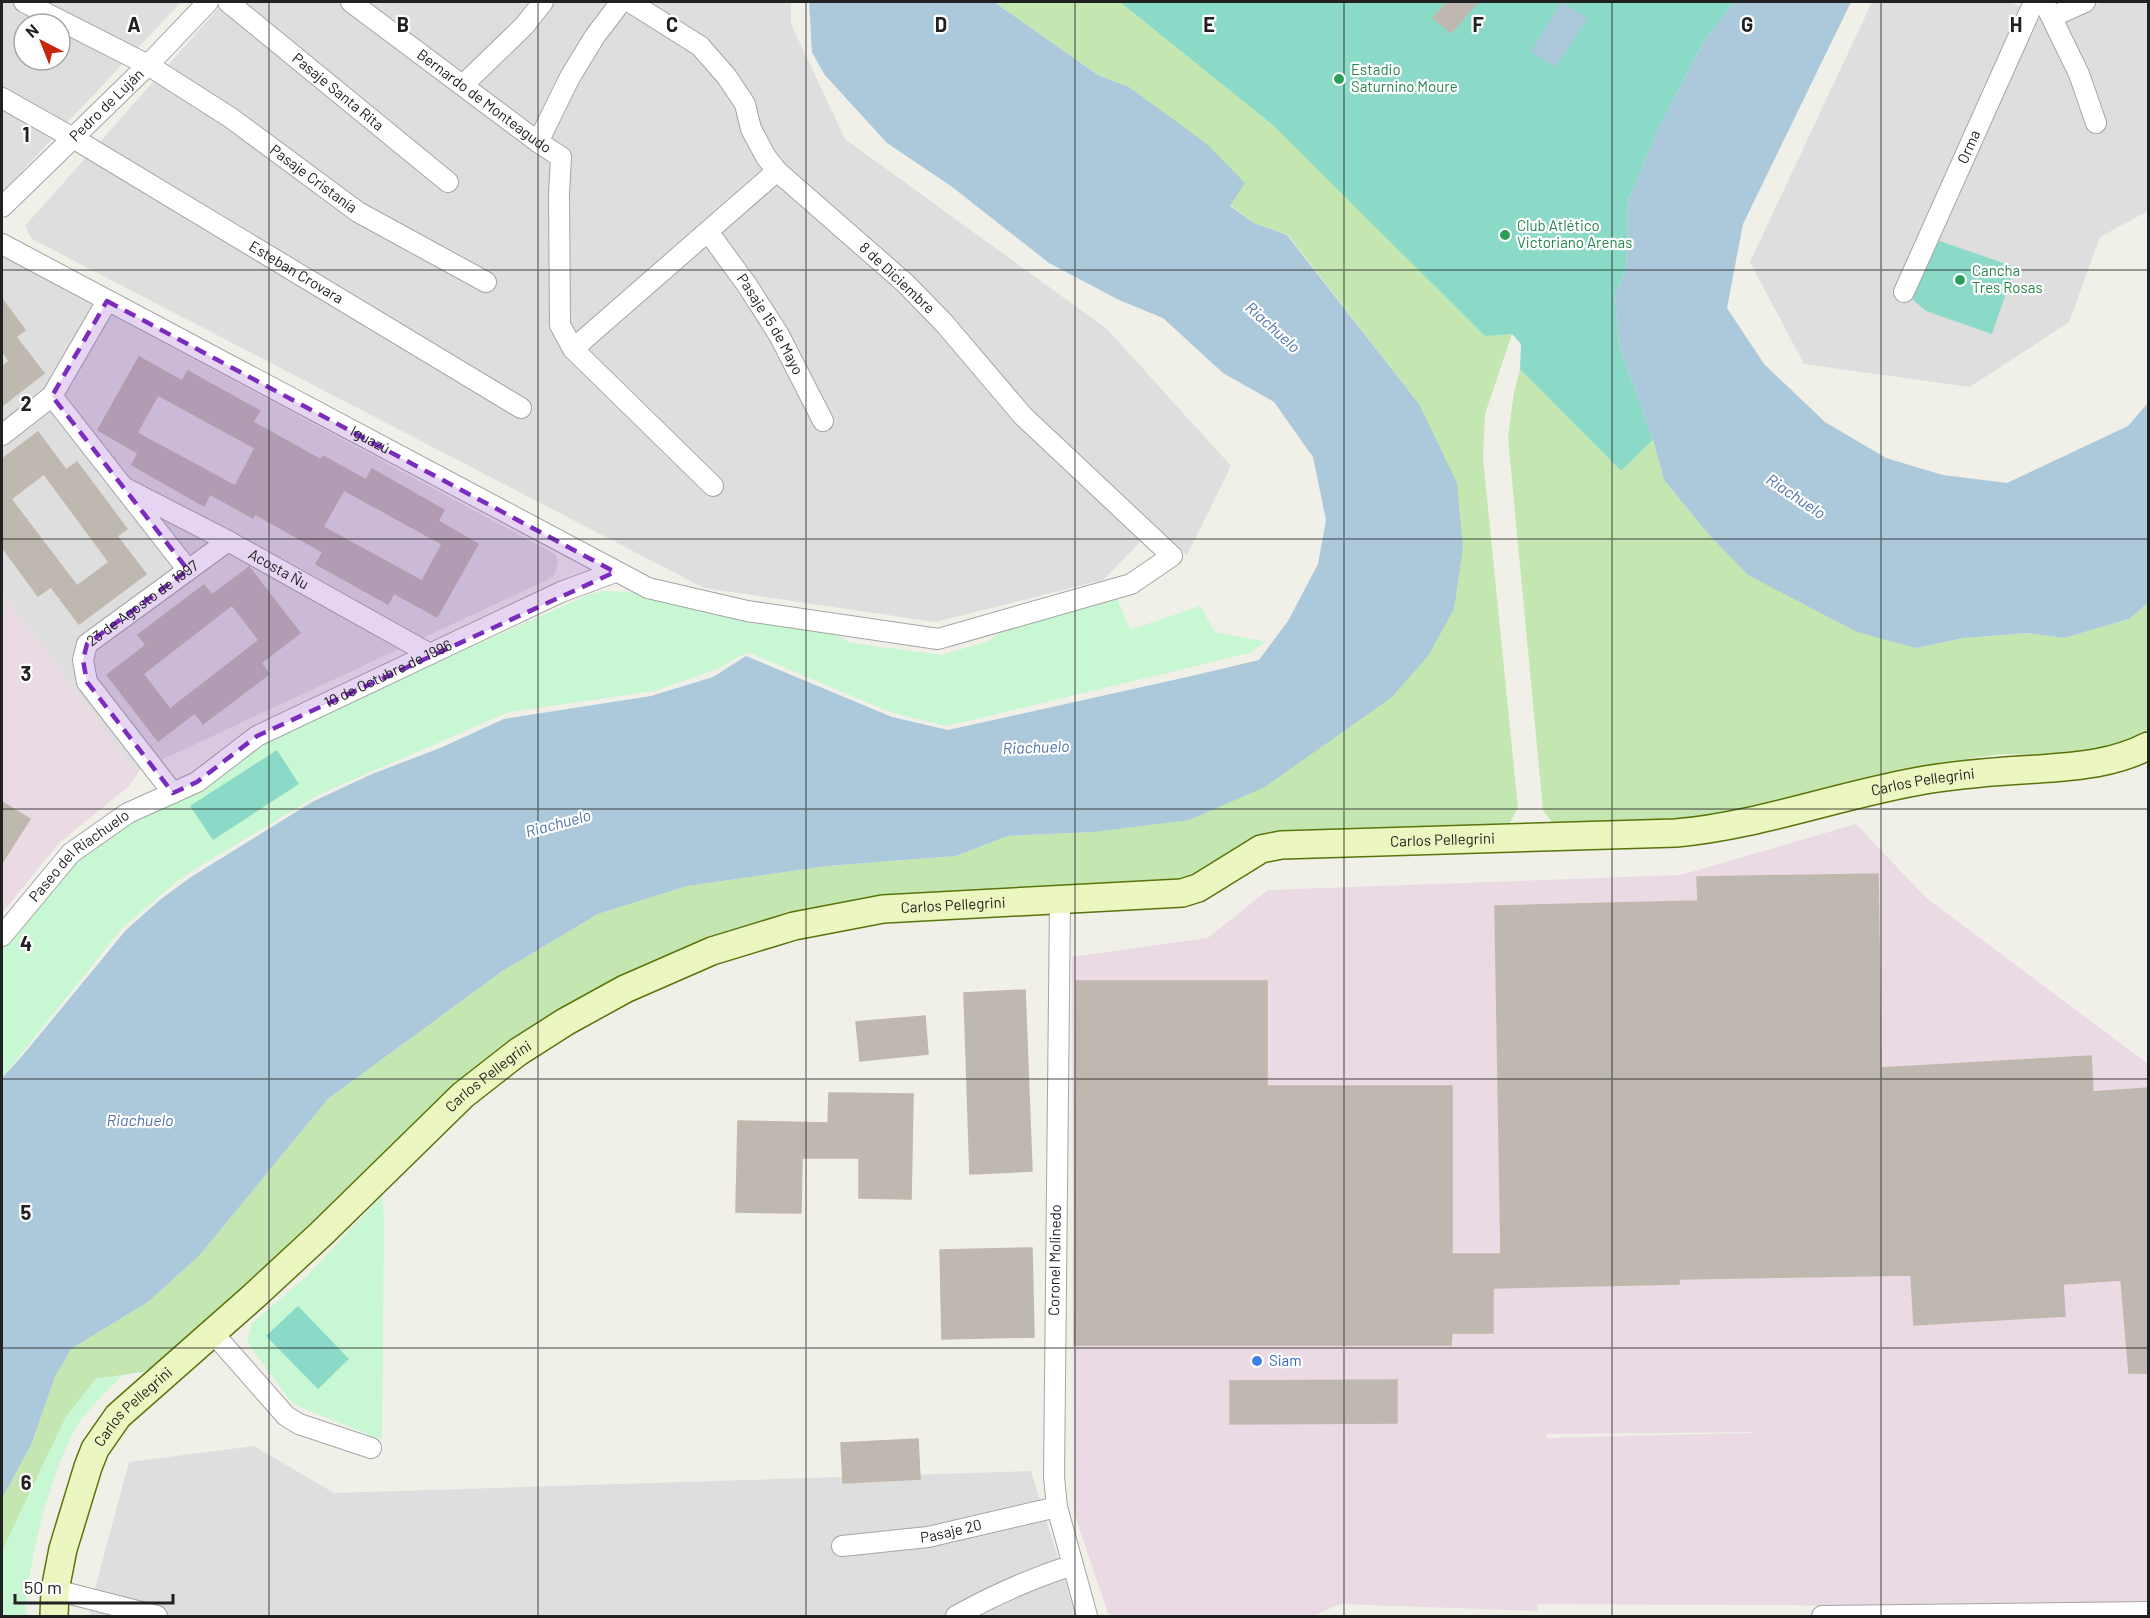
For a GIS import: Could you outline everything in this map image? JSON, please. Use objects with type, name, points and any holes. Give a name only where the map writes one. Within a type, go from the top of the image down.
[{"type":"street","name":"Pasaje Cristanía","points":[[24,2],[148,65],[231,118],[358,212],[486,282]]},
{"type":"street","name":"Pedro de Luján","points":[[2,207],[148,65],[208,2]]},
{"type":"street","name":"Pasaje Santa Rita","points":[[228,2],[448,182]]},
{"type":"street","name":"Bernardo de Monteagudo","points":[[351,2],[538,142],[561,156],[560,325],[573,349]]},
{"type":"street","points":[[463,85],[524,26],[543,2]]},
{"type":"street","points":[[538,142],[570,77],[595,36],[621,2]]},
{"type":"street","name":"8 de Diciembre","points":[[630,2],[700,46],[727,77],[745,104],[751,129],[777,171],[904,283],[944,323],[1023,416],[1172,556]]},
{"type":"street","name":"Orma","points":[[1904,292],[2034,2]]},
{"type":"street","points":[[2085,2],[2048,9],[2079,74],[2096,123]]},
{"type":"street","name":"Esteban Crovara","points":[[2,98],[73,138],[521,408]]},
{"type":"street","points":[[713,486],[573,349],[777,171]]},
{"type":"street","name":"Pasaje 15 de Mayo","points":[[709,232],[747,285],[778,335],[823,421]]},
{"type":"street","name":"Iguazú","points":[[2,244],[648,588],[747,611],[938,639],[1131,584],[1172,556]]},
{"type":"street","points":[[2,435],[52,396],[107,301]]},
{"type":"street","name":"Acosta Ñu","points":[[52,396],[188,570]]},
{"type":"street","name":"Acosta Ñu","points":[[123,487],[228,541],[430,654]]},
{"type":"street","name":"23 de Agosto de 1997","points":[[173,793],[87,682],[83,660],[87,644],[228,541]]},
{"type":"street","name":"10 de Octubre de 1996","points":[[173,793],[197,782],[257,736],[561,592],[615,572]]},
{"type":"street","name":"Carlos Pellegrini","points":[[54,1603],[63,1549],[88,1467],[100,1441],[118,1416],[321,1234],[463,1095],[518,1052],[565,1022],[626,989],[712,951],[794,926],[883,909],[1182,893],[1198,888],[1261,849],[1281,845],[1708,831],[1924,780],[1965,774],[2096,764],[2130,756],[2148,746]]},
{"type":"street","name":"Paseo del Riachuelo","points":[[2,936],[70,853],[128,813],[173,793]]},
{"type":"street","name":"Coronel Molinedo","points":[[1060,900],[1053,1390],[1054,1477],[1057,1507],[1087,1617]]},
{"type":"street","points":[[213,1333],[286,1416],[299,1424],[371,1448]]},
{"type":"street","name":"Pasaje 20","points":[[842,1546],[928,1537],[1057,1507]]},
{"type":"street","points":[[956,1617],[1001,1592],[1073,1565]]},
{"type":"street","points":[[54,1603],[157,1617]]},
{"type":"street","points":[[1822,1617],[2148,1612]]},
{"type":"highlighted area","points":[[107,301],[615,572],[257,736],[197,782],[173,793],[87,682],[83,660],[87,644],[188,570],[52,396]]},
{"type":"shaded area","points":[[2,2],[181,2],[2,192]]},
{"type":"shaded area","points":[[224,2],[791,2],[791,24],[845,139],[1107,329],[1231,466],[1187,555],[1153,529],[1103,580],[935,622],[704,588],[32,239],[25,226]]},
{"type":"shaded area","points":[[1872,2],[2011,2],[2051,24],[2102,2],[2148,2],[2148,211],[2100,237],[2069,322],[1970,387],[1804,364],[1750,262]]},
{"type":"shaded area","points":[[2,256],[555,554],[558,560],[555,574],[549,579],[140,770],[133,768],[2,593]]},
{"type":"shaded area","points":[[2,593],[133,768],[140,770],[129,786],[59,843],[2,913]]},
{"type":"shaded area","points":[[1856,824],[1926,898],[2148,1064],[2148,1607],[1538,1604],[1537,1611],[1340,1604],[1313,1616],[1109,1616],[1074,1513],[1072,957],[1208,938],[1268,890],[1681,875]],"holes":[[[1753,1433],[1546,1438],[1547,1434]]]},
{"type":"shaded area","points":[[254,1446],[334,1493],[1031,1471],[1076,1616],[91,1616],[89,1611],[129,1462]]},
{"type":"green space","points":[[994,2],[1120,2],[1274,126],[1512,334],[1485,414],[1483,458],[1518,808],[1505,831],[1306,836],[1194,882],[880,904],[712,944],[433,1108],[249,1283],[149,1371],[96,1379],[66,1417],[2,1551],[2,1499],[31,1445],[55,1377],[71,1349],[148,1302],[199,1256],[328,1099],[501,972],[598,914],[687,886],[827,866],[956,856],[1008,836],[1093,832],[1265,787],[1326,742],[1419,404],[1288,235],[1254,223],[1230,205],[1129,87],[1098,75]]},
{"type":"green space","name":"Club Atlético Victoriano Arenas","points":[[1120,2],[1734,2],[1703,43],[1660,125],[1628,201],[1626,270],[1615,295],[1619,345],[1653,440],[1621,471],[1520,369],[1521,344],[1512,334],[1485,336],[1274,126]]},
{"type":"green space","name":"Cancha Tres Rosas","points":[[1928,237],[2015,267],[1992,334],[1926,311],[1904,292]]},
{"type":"green space","points":[[1520,369],[1621,471],[1653,440],[1664,480],[1710,536],[1748,575],[1916,648],[1964,638],[2027,633],[2064,638],[2129,619],[2148,603],[2148,731],[2124,744],[2075,755],[2002,754],[1972,758],[1866,779],[1699,821],[1557,829],[1543,810],[1508,438],[1514,392]]},
{"type":"green space","points":[[604,591],[635,592],[830,631],[850,643],[942,655],[989,641],[1006,627],[1116,595],[1130,630],[1200,606],[1215,632],[1266,642],[1249,653],[947,726],[893,713],[748,652],[717,669],[654,691],[509,712],[320,794],[182,877],[122,928],[2,1078],[2,947],[68,869],[98,841],[268,737],[590,594]]},
{"type":"green space","points":[[277,750],[299,784],[213,840],[190,806]]},
{"type":"green space","points":[[382,1196],[384,1217],[382,1440],[293,1404],[247,1342],[252,1323],[306,1277]]},
{"type":"green space","points":[[298,1306],[349,1359],[318,1389],[266,1336]]},
{"type":"green space","points":[[123,1375],[81,1420],[58,1467],[35,1546],[26,1616],[2,1616],[2,1551],[66,1417],[96,1379]]},
{"type":"water","name":"Riachuelo","points":[[809,2],[994,2],[1098,75],[1129,87],[1207,144],[1245,183],[1230,206],[1254,223],[1287,235],[1419,404],[1457,483],[1463,548],[1454,609],[1428,656],[1392,697],[1265,787],[1189,820],[1093,832],[1008,836],[956,856],[827,866],[687,886],[598,914],[501,972],[328,1099],[199,1256],[148,1302],[71,1349],[55,1377],[31,1445],[2,1499],[2,1078],[126,930],[161,899],[191,877],[312,802],[372,774],[440,748],[504,719],[651,696],[713,677],[746,656],[892,717],[948,730],[1259,660],[1288,621],[1318,564],[1326,520],[1313,457],[1274,402],[1223,373],[1163,318],[1119,300],[1049,263],[951,186],[887,143],[824,74],[812,52]]},
{"type":"water","points":[[1561,2],[1588,18],[1556,67],[1531,52]]},
{"type":"water","name":"Riachuelo","points":[[1734,2],[1851,2],[1743,224],[1727,308],[1764,364],[1825,422],[1886,458],[1943,475],[2007,483],[2128,426],[2148,403],[2148,603],[2129,619],[2064,638],[2027,633],[1964,638],[1916,648],[1857,632],[1748,575],[1710,536],[1664,480],[1653,440],[1619,345],[1615,295],[1626,270],[1628,201],[1660,125],[1703,43]]},
{"type":"building","points":[[1447,2],[1477,2],[1451,33],[1433,18]]},
{"type":"building","points":[[2,299],[25,330],[16,337],[44,373],[2,406],[2,367],[9,361],[2,351]]},
{"type":"building","points":[[139,357],[182,381],[188,371],[260,411],[253,422],[321,460],[323,456],[366,480],[372,469],[444,510],[438,521],[478,544],[437,617],[394,593],[388,604],[316,564],[323,552],[255,514],[253,518],[210,494],[204,506],[132,465],[138,453],[98,430]],"holes":[[[158,395],[255,448],[235,486],[137,433]],[[344,490],[442,544],[422,581],[323,527]]]},
{"type":"building","points":[[38,432],[66,470],[77,462],[127,529],[117,536],[146,574],[79,624],[51,587],[38,596],[2,547],[2,459]],"holes":[[[44,474],[109,562],[77,586],[11,499]]]},
{"type":"building","points":[[249,567],[300,633],[261,663],[269,674],[203,724],[195,713],[158,741],[107,675],[146,645],[138,635],[204,585],[212,595]],"holes":[[[232,605],[259,640],[170,709],[143,674]]]},
{"type":"building","points":[[2,802],[30,819],[2,863]]},
{"type":"building","points":[[1878,874],[1881,1068],[2091,1056],[2093,1092],[2148,1088],[2148,1373],[2129,1373],[2121,1280],[2063,1284],[2065,1316],[1914,1325],[1911,1275],[1679,1279],[1679,1284],[1493,1288],[1493,1333],[1452,1333],[1451,1345],[1074,1345],[1076,981],[1267,981],[1267,1086],[1452,1086],[1452,1254],[1501,1254],[1495,906],[1698,901],[1697,877]]},
{"type":"building","points":[[1025,990],[1032,1171],[970,1174],[964,993]]},
{"type":"building","points":[[925,1016],[928,1054],[860,1061],[856,1022]]},
{"type":"building","points":[[829,1093],[913,1094],[911,1199],[859,1198],[859,1158],[802,1158],[801,1213],[736,1212],[738,1121],[828,1123]]},
{"type":"building","points":[[1032,1248],[1034,1337],[942,1339],[940,1250]]},
{"type":"building","points":[[1397,1380],[1397,1423],[1230,1424],[1230,1381]]},
{"type":"building","points":[[918,1439],[920,1479],[843,1483],[841,1443]]},
{"type":"place","name":"Estadio Saturnino Moure","points":[[1339,79]]},
{"type":"place","name":"Club Atlético Victoriano Arenas","points":[[1505,235]]},
{"type":"place","name":"Cancha Tres Rosas","points":[[1960,280]]},
{"type":"place","name":"Siam","points":[[1257,1361]]}]
